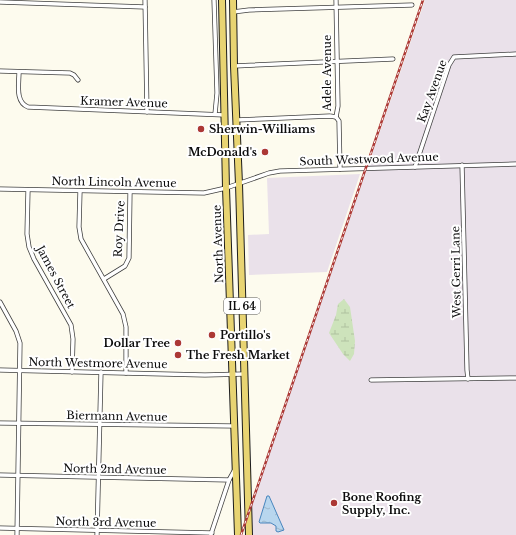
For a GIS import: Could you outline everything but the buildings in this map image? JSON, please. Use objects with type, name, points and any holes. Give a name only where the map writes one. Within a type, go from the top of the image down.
[{"type":"main road","name":"North Avenue","points":[[222,0],[226,188],[238,535]]},
{"type":"main road","name":"North Avenue","points":[[233,0],[249,535]]},
{"type":"street","points":[[145,0],[148,112]]},
{"type":"street","points":[[214,0],[217,93],[215,114]]},
{"type":"street","name":"Adele Avenue","points":[[336,0],[338,106],[336,117],[339,121],[340,169]]},
{"type":"street","points":[[0,2],[145,7]]},
{"type":"street","points":[[233,12],[249,10],[412,5]]},
{"type":"street","name":"Kay Avenue","points":[[415,167],[449,65],[454,57],[516,54]]},
{"type":"street","points":[[234,66],[393,59]]},
{"type":"street","points":[[0,71],[70,73],[78,80]]},
{"type":"street","name":"Kramer Avenue","points":[[19,72],[19,95],[23,104],[30,108],[225,115]]},
{"type":"street","points":[[236,120],[336,117]]},
{"type":"street","name":"South Westwood Avenue","points":[[226,188],[269,173],[340,169],[516,164]]},
{"type":"street","name":"West Gerri Lane","points":[[462,165],[468,379]]},
{"type":"street","name":"North Lincoln Avenue","points":[[0,189],[199,193],[226,188]]},
{"type":"street","name":"James Street","points":[[28,190],[27,234],[29,247],[34,259],[71,325],[73,338],[72,372]]},
{"type":"street","points":[[80,191],[80,236],[119,306],[125,320],[126,373]]},
{"type":"street","name":"Roy Drive","points":[[104,279],[125,266],[129,258],[130,192]]},
{"type":"street","points":[[0,302],[19,338],[20,349],[17,535]]},
{"type":"street","name":"North Westmore Avenue","points":[[0,370],[205,375],[244,374]]},
{"type":"street","points":[[97,533],[101,372]]},
{"type":"street","points":[[371,380],[516,378]]},
{"type":"street","name":"Biermann Avenue","points":[[0,423],[234,426]]},
{"type":"street","points":[[211,534],[229,480],[235,470]]},
{"type":"street","name":"North 2nd Avenue","points":[[0,475],[229,480]]},
{"type":"street","name":"North 3rd Avenue","points":[[0,528],[97,533],[211,534]]},
{"type":"shaded area","points":[[425,0],[516,0],[516,535],[249,535],[249,513]]},
{"type":"shaded area","points":[[360,174],[327,272],[249,275],[248,235],[269,234],[267,178]]},
{"type":"green space","points":[[344,299],[350,307],[355,341],[354,354],[350,361],[343,354],[329,333],[336,315],[338,304]]},
{"type":"water","points":[[267,496],[269,496],[284,530],[278,532],[276,531],[276,526],[271,523],[259,522]]},
{"type":"railway","points":[[241,535],[423,0]]},
{"type":"place","name":"Sherwin-Williams","points":[[201,129]]},
{"type":"place","name":"McDonald's","points":[[265,152]]},
{"type":"place","name":"Portillo's","points":[[212,335]]},
{"type":"place","name":"Dollar Tree","points":[[178,343]]},
{"type":"place","name":"The Fresh Market","points":[[178,355]]},
{"type":"place","name":"Bone Roofing Supply, Inc.","points":[[334,503]]}]
